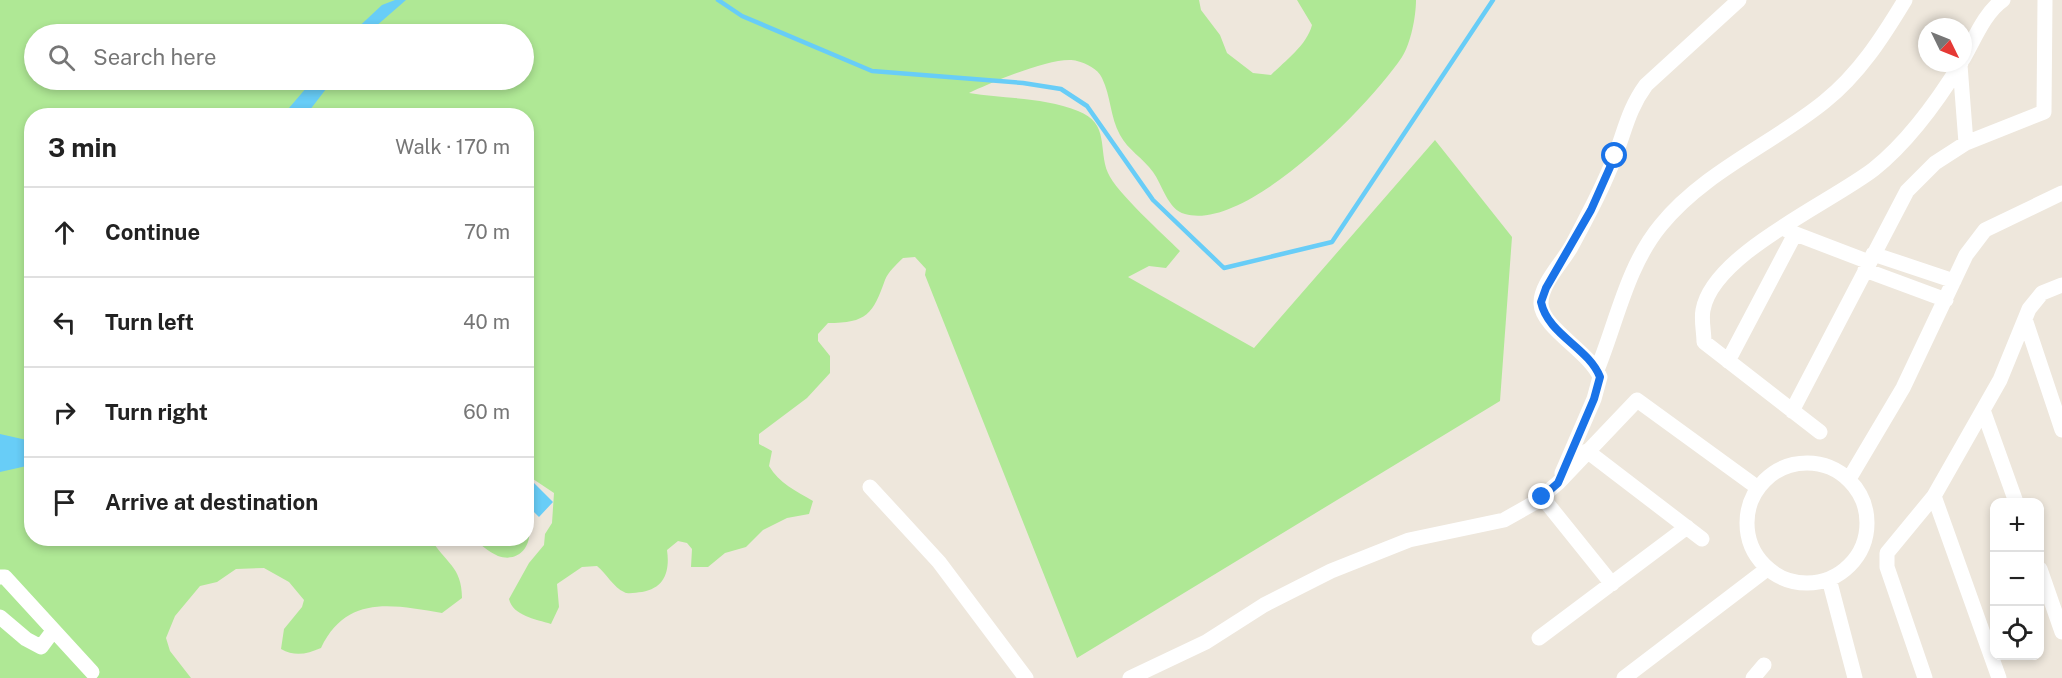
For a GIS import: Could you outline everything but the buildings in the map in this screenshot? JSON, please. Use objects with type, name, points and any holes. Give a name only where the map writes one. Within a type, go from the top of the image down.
[{"type":"street","points":[[1558,483],[1599,387],[1600,377],[1597,370],[1543,312],[1541,302],[1546,288],[1591,210],[1615,156],[1635,100],[1646,85],[1739,0]]},
{"type":"street","points":[[1597,370],[1637,262],[1663,223],[1688,199],[1719,175],[1824,102],[1875,51],[1905,0]]},
{"type":"street","points":[[1972,43],[1997,4],[2003,0]]},
{"type":"street","points":[[1792,411],[1907,190],[1935,163],[1966,143],[2044,112],[2045,0]]},
{"type":"street","points":[[1820,432],[1704,342],[1703,310],[1716,282],[1731,267],[1788,231],[1874,169],[1909,135],[1937,100],[1955,72]]},
{"type":"street","points":[[1962,72],[1966,143]]},
{"type":"street","points":[[1849,479],[1904,388],[1966,255],[1985,230],[2062,193]]},
{"type":"street","points":[[1788,231],[1869,262],[1946,300]]},
{"type":"street","points":[[1728,361],[1788,231]]},
{"type":"street","points":[[1869,262],[1954,281]]},
{"type":"street","points":[[1925,678],[1887,567],[1887,553],[1934,496],[2000,380],[2036,298],[2062,285]]},
{"type":"street","points":[[2025,319],[2062,430]]},
{"type":"street","points":[[1130,678],[1198,646],[1264,605],[1331,571],[1409,540],[1504,520],[1542,497],[1558,483],[1637,400],[1758,488]]},
{"type":"street","points":[[1983,410],[2015,498]]},
{"type":"street","points":[[1587,451],[1702,539]]},
{"type":"street","points":[[1812,463],[1832,468],[1849,479],[1863,498],[1868,522],[1863,545],[1850,565],[1829,579],[1808,583],[1787,580],[1767,569],[1754,551],[1747,530],[1749,508],[1758,488],[1773,473],[1791,465],[1812,463]]},
{"type":"street","points":[[870,487],[939,562],[1026,678]]},
{"type":"street","points":[[1934,496],[1999,678]]},
{"type":"street","points":[[1542,497],[1612,584]]},
{"type":"street","points":[[1539,638],[1687,527]]},
{"type":"street","points":[[1624,678],[1767,569]]},
{"type":"street","points":[[0,577],[5,577],[92,672]]},
{"type":"street","points":[[1829,579],[1855,678]]},
{"type":"street","points":[[2044,580],[2062,632]]},
{"type":"street","points":[[0,617],[26,639],[41,647],[53,631]]},
{"type":"street","points":[[1753,678],[1764,664],[1768,678]]},
{"type":"green space","points":[[0,0],[1199,0],[1201,10],[1220,35],[1227,53],[1253,73],[1271,75],[1301,46],[1312,25],[1297,0],[1416,0],[1412,29],[1402,57],[1364,104],[1305,160],[1273,185],[1241,204],[1211,214],[1185,214],[1174,207],[1153,172],[1120,135],[1102,78],[1088,65],[1067,60],[1040,65],[969,93],[1052,103],[1088,116],[1099,130],[1105,164],[1113,181],[1130,202],[1180,251],[1166,268],[1149,266],[1128,277],[1254,348],[1435,140],[1512,237],[1500,401],[1077,658],[925,275],[926,269],[915,257],[903,258],[893,268],[885,280],[877,301],[867,314],[852,321],[828,323],[818,334],[818,341],[830,356],[830,373],[807,398],[759,434],[759,444],[772,451],[769,466],[773,472],[788,486],[813,501],[809,514],[787,518],[763,530],[746,547],[725,553],[708,567],[691,567],[692,549],[687,543],[678,541],[667,550],[668,565],[661,582],[656,587],[642,592],[626,593],[620,590],[597,566],[582,567],[557,584],[559,607],[551,624],[520,613],[511,605],[509,599],[529,563],[544,545],[545,534],[552,523],[554,493],[534,480],[534,108],[307,108],[321,90],[534,90],[534,24],[24,24],[24,90],[306,90],[291,108],[24,108],[24,446],[0,441]]},
{"type":"green space","points":[[0,457],[24,459],[24,546],[435,546],[452,565],[461,587],[462,598],[442,613],[389,606],[358,611],[344,619],[332,631],[321,648],[296,654],[281,649],[284,629],[302,607],[304,600],[289,582],[264,568],[236,569],[217,582],[200,586],[175,616],[166,638],[170,651],[191,678],[0,678]]},
{"type":"green space","points":[[483,546],[526,546],[520,554],[506,558]]},
{"type":"water","points":[[395,0],[406,0],[378,24],[362,24],[382,5]]},
{"type":"water","points":[[304,90],[325,90],[311,108],[289,108]]},
{"type":"water","points":[[0,434],[24,439],[24,467],[0,472]]},
{"type":"water","points":[[534,483],[553,502],[539,517],[534,512]]},
{"type":"waterway","points":[[718,0],[742,16],[872,71],[1023,83],[1061,89],[1087,106],[1153,200],[1224,268],[1332,242],[1493,0]]},
{"type":"route","points":[[1542,497],[1558,483],[1599,387],[1600,377],[1588,356],[1550,321],[1543,312],[1541,302],[1546,288],[1591,210],[1615,156]]}]
